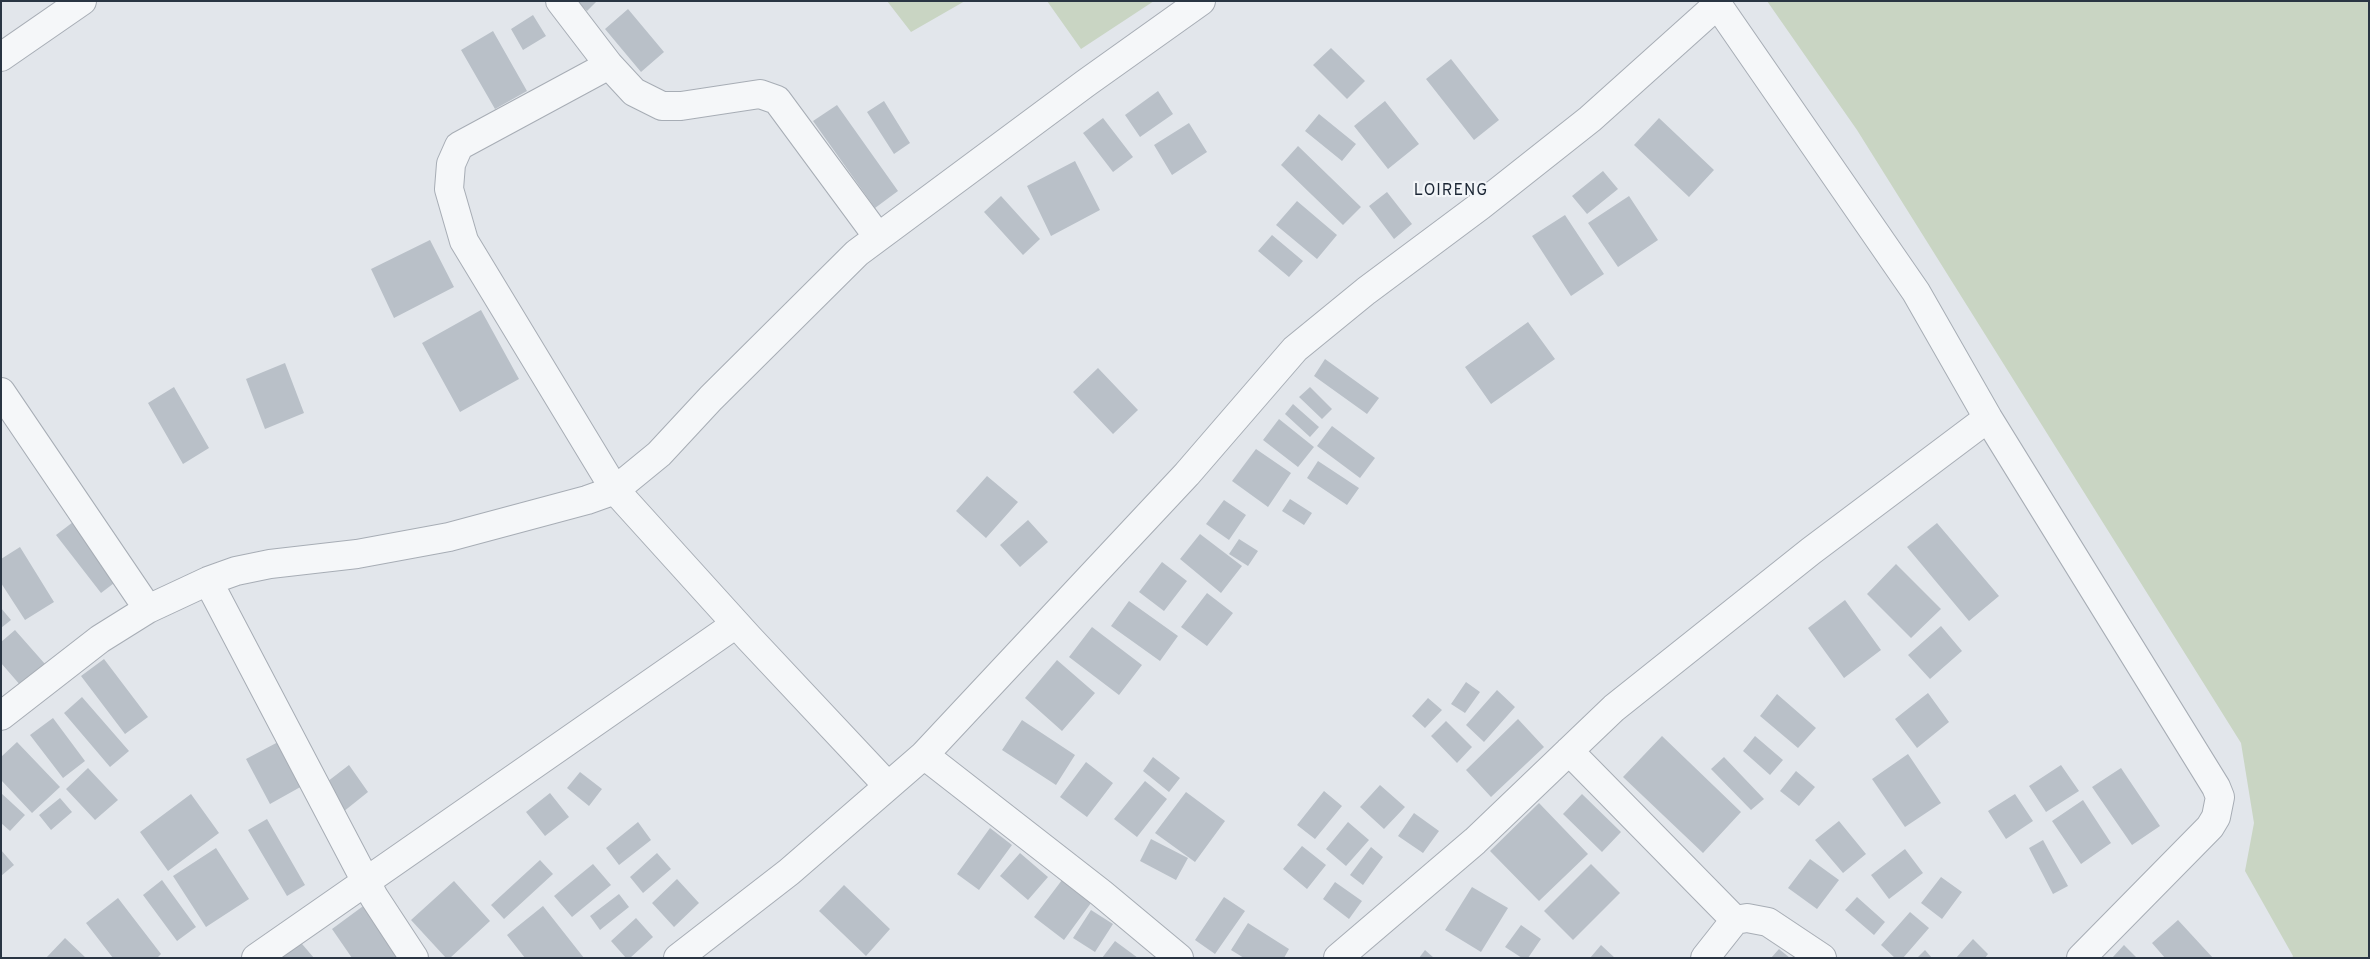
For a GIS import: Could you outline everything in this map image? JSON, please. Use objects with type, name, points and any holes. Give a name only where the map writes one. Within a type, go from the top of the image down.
[{"type":"street","points":[[1,57],[82,1]]},
{"type":"street","points":[[560,1],[609,65],[634,92],[662,106],[681,106],[760,94],[778,100],[878,237]]},
{"type":"street","points":[[1,716],[100,639],[148,609],[208,581],[236,571],[270,564],[357,554],[449,537],[587,500],[615,490],[659,454],[857,253],[1086,83],[1201,1]]},
{"type":"street","points":[[678,958],[789,872],[924,755],[1187,474],[1295,349],[1366,291],[1480,206],[1590,119],[1716,3],[1916,292],[1988,418],[2216,787],[2220,797],[2216,817],[2210,827],[2081,958]]},
{"type":"street","points":[[609,65],[459,146],[451,164],[449,189],[464,241],[615,490],[736,624],[888,786]]},
{"type":"street","points":[[1,392],[148,609]]},
{"type":"street","points":[[1338,958],[1475,841],[1614,708],[1811,551],[1988,418]]},
{"type":"street","points":[[208,581],[365,881],[414,958]]},
{"type":"street","points":[[256,958],[736,624]]},
{"type":"street","points":[[1569,751],[1735,920]]},
{"type":"street","points":[[924,755],[1101,893],[1179,958]]},
{"type":"street","points":[[1705,958],[1735,920],[1747,918],[1768,922],[1822,958]]},
{"type":"green space","points":[[887,1],[965,1],[911,32]]},
{"type":"green space","points":[[1047,1],[1154,1],[1081,49]]},
{"type":"green space","points":[[1767,1],[2369,1],[2369,958],[2292,958],[2293,956],[2245,871],[2254,823],[2241,743],[1857,130]]},
{"type":"building","points":[[577,1],[597,1],[587,11]]},
{"type":"building","points":[[628,9],[664,52],[641,72],[605,29]]},
{"type":"building","points":[[533,15],[546,36],[523,50],[511,29]]},
{"type":"building","points":[[493,31],[527,91],[495,109],[461,50]]},
{"type":"building","points":[[1331,48],[1365,81],[1347,99],[1313,65]]},
{"type":"building","points":[[1451,59],[1499,120],[1474,140],[1426,79]]},
{"type":"building","points":[[1158,91],[1173,114],[1140,137],[1125,115]]},
{"type":"building","points":[[884,101],[910,143],[894,154],[867,112]]},
{"type":"building","points":[[1385,101],[1419,144],[1388,169],[1354,126]]},
{"type":"building","points":[[837,105],[898,191],[875,208],[813,121]]},
{"type":"building","points":[[1319,114],[1356,144],[1342,161],[1305,131]]},
{"type":"building","points":[[1103,118],[1133,157],[1113,172],[1083,133]]},
{"type":"building","points":[[1659,118],[1714,170],[1689,197],[1634,145]]},
{"type":"building","points":[[1189,123],[1207,152],[1172,175],[1154,145]]},
{"type":"building","points":[[1298,146],[1361,207],[1343,225],[1281,165]]},
{"type":"building","points":[[1075,161],[1100,210],[1051,236],[1027,186]]},
{"type":"building","points":[[1603,171],[1618,189],[1587,214],[1572,196]]},
{"type":"building","points":[[1387,192],[1412,224],[1394,239],[1369,206]]},
{"type":"building","points":[[1001,196],[1040,239],[1023,255],[984,212]]},
{"type":"building","points":[[1629,196],[1658,240],[1618,267],[1588,223]]},
{"type":"building","points":[[1297,201],[1337,235],[1317,259],[1276,225]]},
{"type":"building","points":[[1565,215],[1604,274],[1571,296],[1532,236]]},
{"type":"building","points":[[1272,235],[1303,261],[1289,277],[1258,251]]},
{"type":"building","points":[[430,240],[454,287],[394,318],[371,269]]},
{"type":"building","points":[[481,310],[519,379],[460,412],[422,343]]},
{"type":"building","points":[[1528,322],[1555,359],[1491,404],[1465,367]]},
{"type":"building","points":[[1325,359],[1379,398],[1367,414],[1314,376]]},
{"type":"building","points":[[285,363],[304,413],[265,429],[246,379]]},
{"type":"building","points":[[1098,368],[1138,410],[1113,434],[1073,392]]},
{"type":"building","points":[[174,387],[209,448],[183,464],[148,403]]},
{"type":"building","points":[[1310,387],[1332,409],[1322,419],[1299,397]]},
{"type":"building","points":[[1293,404],[1319,427],[1310,437],[1285,414]]},
{"type":"building","points":[[1279,419],[1314,447],[1298,467],[1263,440]]},
{"type":"building","points":[[1332,426],[1375,458],[1360,478],[1317,446]]},
{"type":"building","points":[[1256,449],[1291,473],[1268,507],[1232,481]]},
{"type":"building","points":[[1318,461],[1359,488],[1347,505],[1307,478]]},
{"type":"building","points":[[987,476],[1018,502],[986,538],[956,511]]},
{"type":"building","points":[[1290,499],[1312,513],[1304,525],[1282,511]]},
{"type":"building","points":[[1224,500],[1246,515],[1229,540],[1206,524]]},
{"type":"building","points":[[77,519],[122,577],[101,593],[56,535]]},
{"type":"building","points":[[1028,520],[1048,542],[1020,567],[1000,545]]},
{"type":"building","points":[[1937,523],[1999,596],[1969,621],[1907,547]]},
{"type":"building","points":[[1200,534],[1242,566],[1221,593],[1180,559]]},
{"type":"building","points":[[1239,539],[1258,551],[1248,566],[1229,554]]},
{"type":"building","points":[[20,547],[54,602],[25,620],[1,583],[1,559]]},
{"type":"building","points":[[1162,562],[1187,581],[1164,611],[1139,592]]},
{"type":"building","points":[[1896,564],[1941,609],[1911,638],[1867,594]]},
{"type":"building","points":[[1207,593],[1233,613],[1207,646],[1181,627]]},
{"type":"building","points":[[1845,600],[1881,650],[1844,678],[1808,628]]},
{"type":"building","points":[[1129,601],[1178,636],[1160,661],[1111,626]]},
{"type":"building","points":[[1,608],[11,620],[1,628]]},
{"type":"building","points":[[1941,626],[1962,651],[1930,679],[1908,655]]},
{"type":"building","points":[[1092,627],[1142,665],[1119,695],[1069,657]]},
{"type":"building","points":[[15,630],[45,664],[21,686],[1,663],[1,642]]},
{"type":"building","points":[[104,659],[148,717],[125,734],[81,676]]},
{"type":"building","points":[[1057,660],[1095,693],[1062,731],[1025,698]]},
{"type":"building","points":[[1466,682],[1480,692],[1465,713],[1451,704]]},
{"type":"building","points":[[1497,690],[1515,707],[1484,742],[1466,725]]},
{"type":"building","points":[[1928,693],[1949,722],[1917,748],[1895,719]]},
{"type":"building","points":[[1777,694],[1816,728],[1798,748],[1760,716]]},
{"type":"building","points":[[82,697],[129,751],[110,767],[64,713]]},
{"type":"building","points":[[1428,698],[1442,710],[1425,728],[1412,716]]},
{"type":"building","points":[[53,718],[85,761],[63,778],[30,735]]},
{"type":"building","points":[[1518,719],[1544,747],[1491,797],[1466,770]]},
{"type":"building","points":[[1022,720],[1075,755],[1056,785],[1002,750]]},
{"type":"building","points":[[1446,721],[1472,747],[1457,763],[1431,736]]},
{"type":"building","points":[[1662,736],[1741,812],[1703,853],[1623,777]]},
{"type":"building","points":[[1755,736],[1783,760],[1770,775],[1743,751]]},
{"type":"building","points":[[280,741],[304,785],[270,804],[246,759]]},
{"type":"building","points":[[17,742],[60,787],[32,813],[1,780],[1,757]]},
{"type":"building","points":[[1908,754],[1941,803],[1905,827],[1872,779]]},
{"type":"building","points":[[1153,757],[1180,778],[1169,792],[1143,771]]},
{"type":"building","points":[[1724,757],[1764,799],[1751,810],[1711,769]]},
{"type":"building","points":[[1086,762],[1113,783],[1087,817],[1060,797]]},
{"type":"building","points":[[349,765],[368,792],[343,812],[323,785]]},
{"type":"building","points":[[2061,765],[2079,791],[2046,812],[2029,786]]},
{"type":"building","points":[[88,768],[118,800],[95,820],[66,789]]},
{"type":"building","points":[[2121,768],[2160,826],[2132,845],[2092,787]]},
{"type":"building","points":[[1796,771],[1815,787],[1799,806],[1780,791]]},
{"type":"building","points":[[580,772],[602,789],[589,806],[567,788]]},
{"type":"building","points":[[1145,781],[1167,799],[1137,837],[1114,819]]},
{"type":"building","points":[[1380,785],[1405,807],[1384,829],[1360,807]]},
{"type":"building","points":[[1324,791],[1342,806],[1315,839],[1297,825]]},
{"type":"building","points":[[1186,792],[1225,821],[1195,862],[1155,833]]},
{"type":"building","points":[[1,793],[25,815],[10,831],[1,823]]},
{"type":"building","points":[[550,793],[569,817],[545,836],[526,812]]},
{"type":"building","points":[[191,794],[219,833],[168,871],[140,832]]},
{"type":"building","points":[[1582,794],[1621,832],[1602,852],[1563,814]]},
{"type":"building","points":[[2015,794],[2033,821],[2006,839],[1988,811]]},
{"type":"building","points":[[60,798],[72,812],[51,830],[39,815]]},
{"type":"building","points":[[2083,800],[2111,843],[2081,864],[2052,821]]},
{"type":"building","points":[[1539,803],[1588,854],[1539,901],[1490,851]]},
{"type":"building","points":[[1414,813],[1439,831],[1423,853],[1398,836]]},
{"type":"building","points":[[267,819],[305,885],[287,896],[248,830]]},
{"type":"building","points":[[1839,821],[1866,854],[1843,873],[1815,840]]},
{"type":"building","points":[[638,822],[651,840],[619,865],[606,848]]},
{"type":"building","points":[[1348,822],[1369,840],[1346,866],[1326,849]]},
{"type":"building","points":[[990,828],[1012,845],[979,890],[957,874]]},
{"type":"building","points":[[1151,839],[1188,858],[1176,880],[1140,861]]},
{"type":"building","points":[[2043,840],[2068,886],[2053,894],[2029,848]]},
{"type":"building","points":[[1302,846],[1326,865],[1307,889],[1283,869]]},
{"type":"building","points":[[1371,847],[1383,857],[1363,885],[1350,875]]},
{"type":"building","points":[[216,848],[249,899],[206,927],[173,876]]},
{"type":"building","points":[[1905,849],[1923,873],[1889,899],[1871,875]]},
{"type":"building","points":[[1,850],[14,865],[1,876]]},
{"type":"building","points":[[657,853],[671,869],[643,893],[630,877]]},
{"type":"building","points":[[1020,853],[1048,877],[1028,900],[1000,876]]},
{"type":"building","points":[[1810,859],[1839,880],[1817,909],[1788,888]]},
{"type":"building","points":[[540,860],[553,874],[504,919],[491,905]]},
{"type":"building","points":[[593,864],[611,885],[572,917],[554,896]]},
{"type":"building","points":[[1591,864],[1620,893],[1573,940],[1544,911]]},
{"type":"building","points":[[1941,877],[1962,892],[1942,919],[1921,903]]},
{"type":"building","points":[[677,879],[699,903],[674,927],[652,903]]},
{"type":"building","points":[[162,880],[196,927],[177,941],[143,895]]},
{"type":"building","points":[[1062,880],[1091,903],[1064,940],[1034,917]]},
{"type":"building","points":[[454,881],[490,921],[450,958],[446,958],[411,920]]},
{"type":"building","points":[[1335,882],[1362,901],[1349,919],[1323,899]]},
{"type":"building","points":[[844,885],[890,929],[866,956],[819,911]]},
{"type":"building","points":[[1472,887],[1508,908],[1481,952],[1445,930]]},
{"type":"building","points":[[619,894],[629,907],[600,930],[590,916]]},
{"type":"building","points":[[1224,897],[1245,911],[1215,954],[1195,940]]},
{"type":"building","points":[[1857,897],[1885,922],[1874,935],[1845,910]]},
{"type":"building","points":[[118,898],[161,954],[157,958],[113,958],[86,923]]},
{"type":"building","points":[[370,901],[412,958],[352,958],[332,929]]},
{"type":"building","points":[[543,906],[584,958],[525,958],[507,935]]},
{"type":"building","points":[[1091,910],[1113,924],[1095,952],[1073,938]]},
{"type":"building","points":[[1910,912],[1929,928],[1903,958],[1895,958],[1881,945]]},
{"type":"building","points":[[636,918],[653,937],[630,958],[626,958],[611,941]]},
{"type":"building","points":[[2178,920],[2213,958],[2165,958],[2152,943]]},
{"type":"building","points":[[1248,923],[1289,949],[1284,958],[1244,958],[1231,950]]},
{"type":"building","points":[[1521,925],[1541,939],[1528,958],[1522,958],[1505,947]]},
{"type":"building","points":[[65,938],[86,958],[46,958]]},
{"type":"building","points":[[297,938],[314,958],[273,958]]},
{"type":"building","points":[[1973,939],[1988,954],[1985,958],[1956,958]]},
{"type":"building","points":[[1115,941],[1138,958],[1102,958]]},
{"type":"building","points":[[1601,945],[1615,958],[1590,958]]},
{"type":"building","points":[[2124,945],[2137,958],[2112,958]]},
{"type":"building","points":[[1779,949],[1790,958],[1771,958]]},
{"type":"building","points":[[1425,950],[1434,958],[1419,958]]},
{"type":"building","points":[[1925,950],[1932,958],[1917,958]]},
{"type":"district","name":"LOIRENG","points":[[1451,192]]}]
